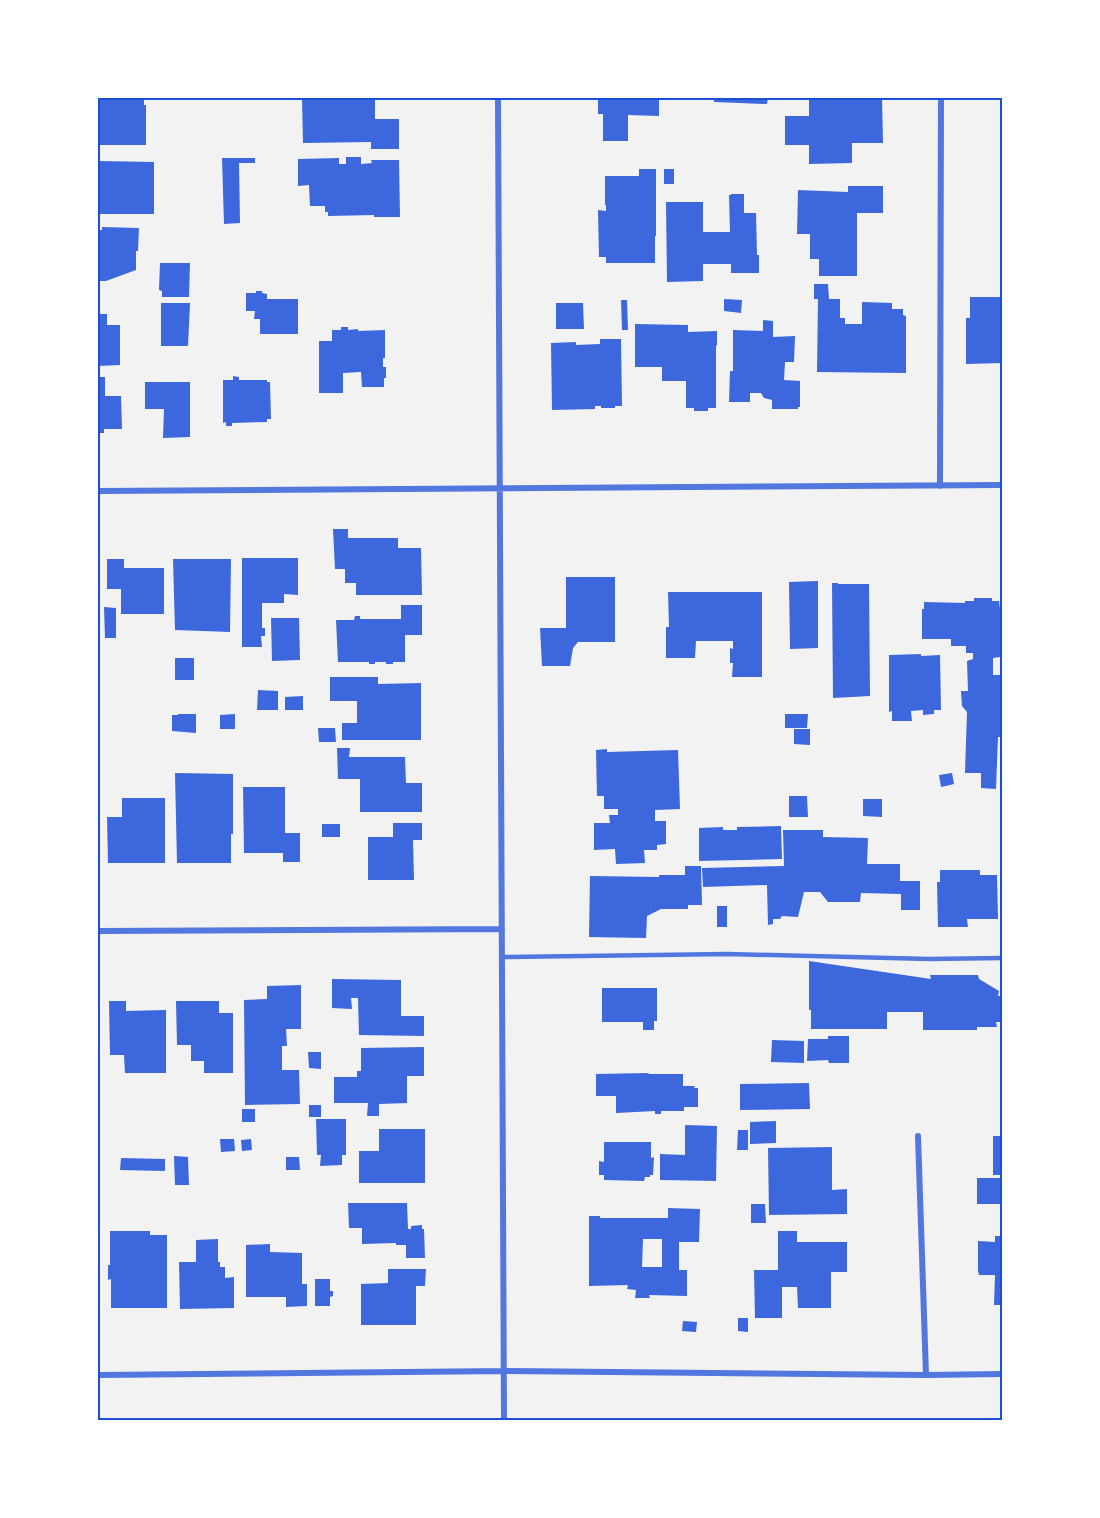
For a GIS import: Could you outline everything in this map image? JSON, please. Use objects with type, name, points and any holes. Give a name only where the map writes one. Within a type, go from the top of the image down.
[{"type":"street","points":[[498,98],[504,1420]]},
{"type":"street","points":[[940,486],[941,98]]},
{"type":"street","points":[[98,491],[1002,485]]},
{"type":"street","points":[[98,931],[502,929]]},
{"type":"street","points":[[918,1136],[926,1375]]},
{"type":"street","points":[[98,1375],[504,1371],[1002,1374]]},
{"type":"lane","points":[[502,957],[728,954],[1002,958]]},
{"type":"building","points":[[98,98],[144,98],[146,145],[98,145]]},
{"type":"building","points":[[302,98],[375,98],[375,119],[399,119],[399,149],[371,149],[371,142],[303,143]]},
{"type":"building","points":[[598,98],[659,98],[659,116],[628,115],[628,141],[603,141],[603,114],[598,114]]},
{"type":"building","points":[[714,98],[768,98],[767,104],[714,102]]},
{"type":"building","points":[[809,98],[882,98],[883,143],[852,143],[852,163],[809,164],[809,145],[785,145],[785,116],[809,116]]},
{"type":"building","points":[[346,157],[361,157],[361,164],[372,163],[371,160],[399,160],[400,217],[328,216],[325,206],[310,206],[309,185],[298,186],[298,159],[339,158],[339,164],[346,164]]},
{"type":"building","points":[[222,158],[255,158],[255,163],[239,163],[240,223],[224,224]]},
{"type":"building","points":[[98,161],[154,162],[154,214],[98,214]]},
{"type":"building","points":[[639,169],[656,169],[655,263],[606,263],[606,257],[599,257],[598,210],[606,211],[605,176],[639,176]]},
{"type":"building","points":[[664,169],[674,169],[674,184],[664,184]]},
{"type":"building","points":[[848,186],[883,186],[883,213],[857,213],[857,276],[819,276],[819,259],[810,259],[810,234],[797,234],[798,190],[848,192]]},
{"type":"building","points":[[744,194],[744,213],[756,213],[759,273],[731,273],[731,264],[703,264],[703,281],[667,282],[666,202],[703,202],[703,232],[730,232],[729,195]]},
{"type":"building","points":[[102,227],[139,228],[136,270],[106,281],[98,281],[98,230],[102,230]]},
{"type":"building","points":[[160,263],[190,263],[189,297],[162,297],[162,291],[159,290]]},
{"type":"building","points":[[814,284],[828,284],[829,299],[840,299],[840,318],[845,318],[845,324],[862,324],[862,302],[892,303],[892,309],[903,309],[903,315],[906,316],[906,373],[817,372],[818,299],[814,299]]},
{"type":"building","points":[[256,291],[267,294],[267,299],[298,299],[298,334],[260,334],[260,319],[254,319],[255,311],[246,311],[246,293],[256,293]]},
{"type":"building","points":[[970,297],[1002,297],[1002,363],[966,364],[966,318],[970,318]]},
{"type":"building","points":[[724,299],[742,300],[741,313],[724,311]]},
{"type":"building","points":[[621,300],[627,300],[628,330],[622,330]]},
{"type":"building","points":[[161,303],[190,303],[188,346],[161,346]]},
{"type":"building","points":[[556,303],[583,303],[584,329],[556,329]]},
{"type":"building","points":[[98,314],[107,314],[107,325],[120,325],[120,365],[98,366]]},
{"type":"building","points":[[763,320],[773,321],[773,337],[795,336],[794,362],[785,362],[784,380],[800,381],[800,407],[798,409],[772,409],[772,400],[764,398],[761,393],[750,393],[750,402],[729,402],[730,371],[733,371],[733,330],[763,331]]},
{"type":"building","points":[[635,324],[688,325],[688,332],[717,331],[716,408],[708,408],[708,411],[694,411],[694,408],[686,408],[686,381],[662,381],[662,367],[635,367]]},
{"type":"building","points":[[341,327],[348,327],[348,330],[358,329],[358,331],[385,330],[383,367],[386,367],[386,378],[384,378],[384,387],[362,387],[361,372],[343,373],[343,393],[319,393],[319,341],[332,341],[332,330],[341,330]]},
{"type":"building","points":[[600,339],[621,339],[622,406],[552,410],[551,343],[600,344]]},
{"type":"building","points":[[233,376],[239,377],[239,380],[267,380],[270,382],[271,419],[267,419],[267,422],[232,423],[232,426],[226,426],[226,422],[223,423],[223,380],[233,380]]},
{"type":"building","points":[[98,377],[105,377],[105,396],[121,396],[122,429],[104,429],[104,433],[98,433]]},
{"type":"building","points":[[145,382],[190,382],[190,437],[163,438],[164,409],[145,409]]},
{"type":"building","points":[[333,529],[348,529],[348,538],[398,538],[398,548],[421,548],[422,595],[356,595],[356,583],[345,583],[345,569],[335,569]]},
{"type":"building","points":[[242,558],[298,558],[298,595],[284,594],[284,603],[262,603],[262,628],[265,628],[265,636],[261,636],[262,647],[242,647]]},
{"type":"building","points":[[107,559],[124,559],[124,568],[164,568],[164,614],[121,614],[121,589],[107,589]]},
{"type":"building","points":[[173,559],[231,559],[230,632],[175,630]]},
{"type":"building","points":[[566,577],[615,577],[615,642],[578,642],[573,648],[570,666],[542,666],[540,628],[566,628]]},
{"type":"building","points":[[818,581],[818,648],[790,649],[789,582]]},
{"type":"building","points":[[832,583],[869,584],[870,696],[833,698]]},
{"type":"building","points":[[668,592],[762,592],[762,677],[732,677],[733,663],[730,663],[730,648],[733,649],[733,641],[696,641],[695,658],[666,658],[666,627],[669,627]]},
{"type":"building","points":[[974,598],[992,598],[992,601],[999,601],[1000,609],[1000,657],[993,658],[993,675],[1002,675],[1002,737],[998,737],[996,789],[981,788],[981,773],[965,773],[967,712],[962,706],[961,691],[968,691],[967,661],[973,659],[973,653],[966,653],[966,646],[951,646],[951,639],[922,639],[924,602],[965,603],[965,601],[974,601]]},
{"type":"building","points":[[401,605],[422,605],[422,635],[405,635],[405,662],[369,664],[369,662],[338,662],[336,620],[354,620],[355,616],[360,616],[360,619],[401,619]]},
{"type":"building","points":[[104,607],[116,608],[116,638],[105,638]]},
{"type":"building","points":[[271,618],[299,618],[300,660],[272,661]]},
{"type":"building","points":[[921,654],[921,656],[940,655],[941,710],[934,710],[934,714],[923,715],[923,710],[911,711],[912,721],[892,721],[892,711],[889,712],[889,655]]},
{"type":"building","points":[[175,658],[194,658],[194,680],[175,680]]},
{"type":"building","points":[[330,677],[378,677],[378,684],[421,683],[421,740],[342,740],[342,723],[357,723],[357,701],[330,701]]},
{"type":"building","points":[[258,690],[278,691],[278,710],[257,710]]},
{"type":"building","points":[[303,696],[303,710],[285,710],[285,697]]},
{"type":"building","points":[[196,714],[196,733],[172,731],[172,715]]},
{"type":"building","points":[[235,714],[235,729],[220,729],[220,715]]},
{"type":"building","points":[[785,714],[808,714],[807,728],[785,728]]},
{"type":"building","points":[[318,728],[335,728],[336,742],[319,742]]},
{"type":"building","points":[[794,729],[810,729],[810,745],[794,744]]},
{"type":"building","points":[[337,748],[350,748],[349,757],[405,757],[406,783],[422,783],[422,812],[360,812],[360,779],[338,779]]},
{"type":"building","points":[[607,749],[607,752],[678,750],[680,809],[655,810],[655,821],[666,821],[666,844],[657,845],[657,850],[644,850],[645,863],[616,864],[615,849],[594,850],[594,823],[610,823],[609,815],[618,815],[618,809],[604,809],[604,796],[597,796],[596,750]]},
{"type":"building","points":[[175,773],[233,774],[231,863],[177,863]]},
{"type":"building","points":[[952,773],[954,784],[941,787],[939,775]]},
{"type":"building","points":[[243,787],[285,787],[285,833],[300,833],[300,862],[283,862],[283,853],[244,853]]},
{"type":"building","points":[[789,796],[807,796],[808,817],[789,817]]},
{"type":"building","points":[[122,798],[165,798],[165,863],[108,863],[107,817],[122,817]]},
{"type":"building","points":[[863,799],[882,799],[882,817],[863,816]]},
{"type":"building","points":[[393,823],[422,823],[422,840],[413,840],[414,880],[368,880],[368,837],[393,837]]},
{"type":"building","points":[[322,824],[340,824],[340,837],[322,837]]},
{"type":"building","points":[[781,826],[782,859],[699,861],[699,828],[723,827],[723,830],[737,830],[737,827]]},
{"type":"building","points":[[783,830],[823,830],[823,837],[868,838],[867,864],[900,864],[900,881],[920,881],[920,910],[901,910],[901,894],[861,893],[860,902],[828,902],[820,892],[804,892],[798,917],[782,916],[780,919],[773,919],[773,924],[768,925],[767,885],[703,887],[702,868],[784,866]]},
{"type":"building","points":[[685,866],[701,866],[702,905],[688,905],[688,909],[661,909],[647,916],[646,938],[589,937],[590,876],[685,875]]},
{"type":"building","points":[[940,870],[980,870],[980,875],[997,875],[998,919],[967,919],[968,927],[938,927],[937,882],[940,882]]},
{"type":"building","points":[[717,906],[727,906],[727,927],[717,927]]},
{"type":"building","points":[[809,961],[931,979],[930,975],[978,975],[979,979],[999,991],[998,996],[1002,996],[1002,1022],[996,1022],[997,1027],[977,1027],[977,1030],[923,1030],[923,1012],[887,1012],[887,1029],[811,1029]]},
{"type":"building","points":[[332,979],[401,980],[401,1016],[424,1016],[424,1036],[359,1035],[358,998],[351,998],[352,1009],[332,1008]]},
{"type":"building","points":[[301,985],[301,1029],[286,1029],[287,1046],[282,1046],[282,1070],[299,1070],[300,1104],[245,1105],[244,1000],[267,999],[267,986]]},
{"type":"building","points":[[602,988],[657,988],[657,1021],[654,1021],[654,1030],[643,1030],[643,1022],[602,1022]]},
{"type":"building","points":[[109,1001],[126,1001],[126,1011],[166,1010],[166,1073],[125,1073],[124,1055],[110,1055]]},
{"type":"building","points":[[176,1001],[219,1001],[219,1013],[233,1013],[233,1073],[204,1073],[204,1061],[191,1061],[191,1045],[177,1045]]},
{"type":"building","points":[[828,1036],[849,1036],[849,1063],[829,1063],[828,1060],[807,1061],[808,1039],[828,1039]]},
{"type":"building","points":[[772,1040],[804,1041],[804,1063],[771,1062]]},
{"type":"building","points":[[98,1046],[100,1046],[100,1079],[98,1079]]},
{"type":"building","points":[[424,1047],[424,1076],[407,1076],[407,1103],[379,1104],[379,1116],[367,1116],[368,1103],[334,1103],[334,1077],[357,1077],[357,1071],[361,1071],[361,1048]]},
{"type":"building","points":[[308,1052],[321,1052],[321,1069],[309,1068]]},
{"type":"building","points":[[596,1074],[683,1074],[683,1086],[698,1088],[698,1107],[684,1107],[684,1111],[661,1111],[661,1114],[655,1114],[655,1111],[616,1113],[616,1096],[596,1096]]},
{"type":"building","points":[[809,1083],[810,1109],[740,1110],[740,1084]]},
{"type":"building","points":[[309,1105],[321,1105],[321,1117],[309,1117]]},
{"type":"building","points":[[242,1109],[255,1109],[255,1122],[242,1122]]},
{"type":"building","points":[[316,1119],[346,1119],[346,1155],[342,1155],[342,1165],[320,1166],[321,1155],[317,1155]]},
{"type":"building","points":[[776,1121],[776,1143],[750,1144],[750,1122]]},
{"type":"building","points":[[685,1125],[717,1126],[716,1181],[660,1180],[660,1154],[685,1155]]},
{"type":"building","points":[[379,1129],[425,1129],[425,1183],[359,1183],[359,1151],[379,1151]]},
{"type":"building","points":[[738,1130],[748,1130],[748,1150],[737,1150]]},
{"type":"building","points":[[993,1136],[1002,1136],[1002,1175],[993,1175]]},
{"type":"building","points":[[220,1139],[234,1139],[235,1151],[221,1152]]},
{"type":"building","points":[[251,1139],[252,1150],[242,1151],[241,1140]]},
{"type":"building","points":[[604,1142],[651,1142],[651,1158],[654,1157],[653,1175],[645,1177],[644,1181],[604,1180],[604,1175],[599,1175],[599,1161],[604,1162]]},
{"type":"building","points":[[832,1147],[832,1190],[847,1189],[847,1214],[769,1215],[768,1148]]},
{"type":"building","points":[[174,1156],[188,1157],[189,1185],[175,1185]]},
{"type":"building","points":[[286,1157],[299,1157],[300,1170],[286,1170]]},
{"type":"building","points":[[121,1158],[165,1159],[165,1171],[120,1170]]},
{"type":"building","points":[[977,1178],[1002,1178],[1002,1204],[977,1204]]},
{"type":"building","points":[[348,1203],[407,1203],[408,1229],[411,1229],[411,1226],[422,1225],[424,1229],[425,1258],[406,1258],[406,1245],[362,1244],[362,1228],[349,1228]]},
{"type":"building","points":[[751,1204],[765,1204],[766,1223],[751,1223]]},
{"type":"building","points":[[668,1208],[700,1209],[699,1242],[679,1242],[679,1270],[687,1270],[687,1296],[649,1295],[650,1298],[635,1298],[636,1290],[627,1289],[628,1285],[589,1286],[589,1216],[668,1218]],"holes":[[[643,1239],[662,1239],[662,1267],[642,1267]]]},
{"type":"building","points":[[110,1231],[150,1231],[150,1235],[167,1235],[167,1308],[111,1308],[111,1279],[108,1280]]},
{"type":"building","points":[[778,1231],[797,1231],[797,1242],[847,1242],[847,1272],[831,1272],[831,1308],[798,1308],[797,1287],[782,1287],[782,1318],[755,1318],[754,1270],[778,1270]]},
{"type":"building","points":[[995,1236],[1002,1236],[1002,1305],[994,1305],[995,1275],[979,1275],[978,1271],[978,1241],[995,1242]]},
{"type":"building","points":[[218,1239],[220,1267],[225,1267],[225,1278],[234,1277],[234,1308],[180,1309],[179,1262],[196,1262],[196,1240]]},
{"type":"building","points":[[270,1244],[270,1252],[302,1253],[302,1284],[307,1284],[307,1306],[286,1307],[286,1297],[246,1297],[246,1245]]},
{"type":"building","points":[[388,1269],[426,1269],[425,1286],[416,1286],[416,1325],[361,1325],[361,1284],[388,1283]]},
{"type":"building","points":[[315,1279],[330,1279],[330,1291],[333,1291],[333,1296],[330,1297],[330,1306],[315,1306]]},
{"type":"building","points":[[99,1282],[100,1308],[98,1308]]},
{"type":"building","points":[[738,1318],[748,1318],[748,1332],[738,1331]]},
{"type":"building","points":[[683,1321],[697,1322],[696,1332],[682,1331]]}]
